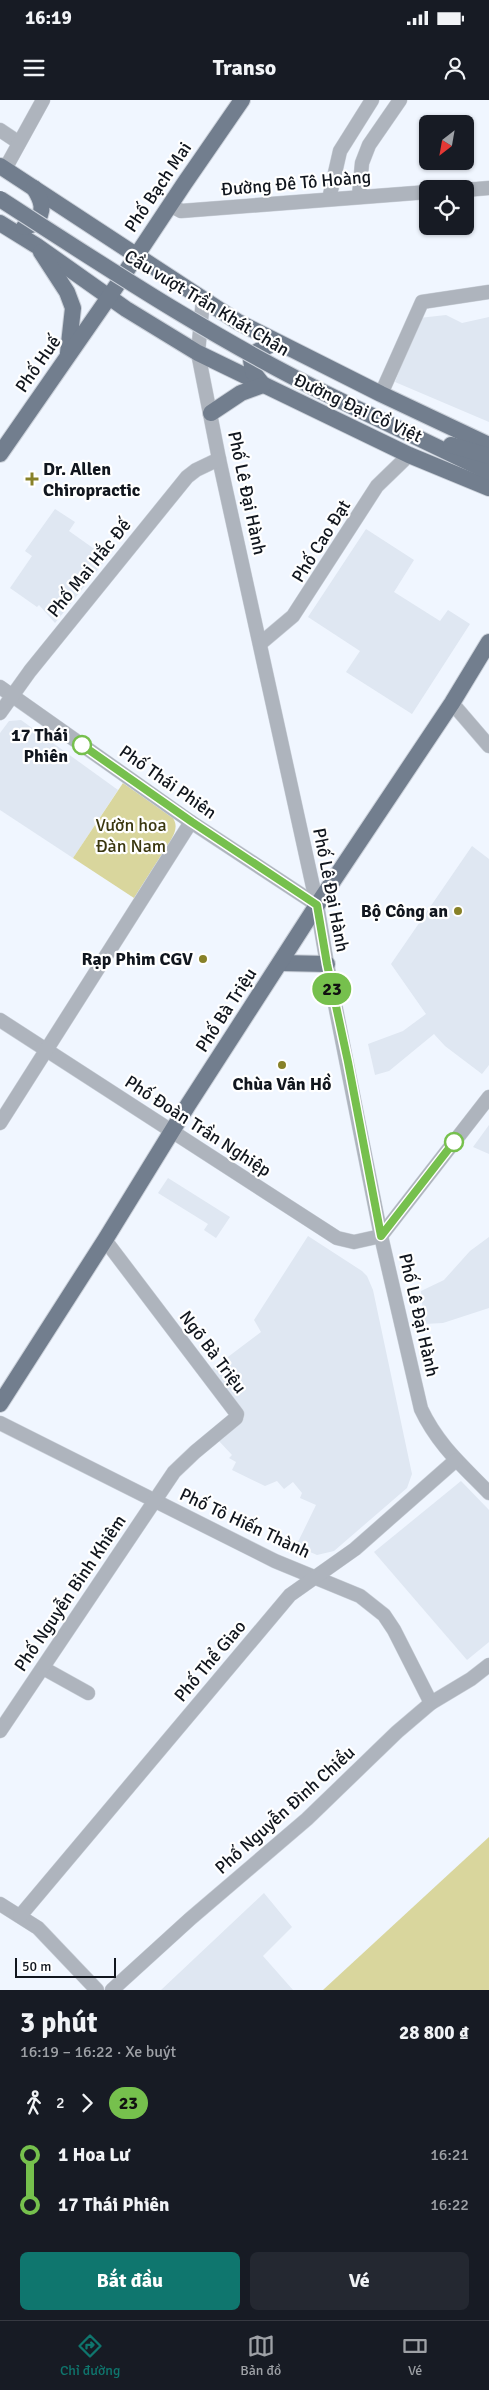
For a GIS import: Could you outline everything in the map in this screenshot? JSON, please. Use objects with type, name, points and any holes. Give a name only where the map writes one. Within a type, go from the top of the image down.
[{"type":"main road","name":"Phố Bạch Mai","points":[[109,297],[242,100]]},
{"type":"main road","name":"Đường Đại Cồ Việt","points":[[2,167],[203,299],[276,342],[489,445]]},
{"type":"main road","points":[[0,222],[28,227],[39,220],[43,206],[34,188]]},
{"type":"main road","name":"Cầu vượt Trần Khát Chân","points":[[0,199],[228,342],[315,388],[489,472]]},
{"type":"main road","name":"Đường Đại Cồ Việt","points":[[0,222],[109,297],[198,353],[408,455],[489,488]]},
{"type":"main road","points":[[37,246],[67,292],[73,308],[67,357]]},
{"type":"main road","name":"Phố Huế","points":[[0,454],[109,297]]},
{"type":"main road","points":[[211,413],[240,393],[263,384],[253,372],[251,360],[258,351],[276,342]]},
{"type":"main road","name":"Cầu vượt Trần Khát Chân","points":[[402,429],[489,456]]},
{"type":"main road","name":"Phố Bà Triệu","points":[[0,1404],[105,1240],[171,1132],[317,905],[452,703],[489,642]]},
{"type":"main road","points":[[281,963],[327,964]]},
{"type":"street","points":[[2,167],[43,100]]},
{"type":"street","points":[[329,199],[340,151],[372,100]]},
{"type":"street","points":[[359,196],[362,162],[369,145],[400,100]]},
{"type":"street","points":[[0,130],[18,142]]},
{"type":"street","points":[[474,189],[489,188]]},
{"type":"street","name":"Đường Đê Tô Hoàng","points":[[170,205],[181,211],[419,193]]},
{"type":"street","points":[[381,394],[422,302],[489,292]]},
{"type":"street","name":"Phố Lê Đại Hành","points":[[203,299],[198,353],[219,459],[261,643],[317,905],[381,1236],[421,1409],[431,1430],[456,1460],[489,1493]]},
{"type":"street","name":"Phố Cao Đạt","points":[[261,643],[293,616],[377,486],[408,455]]},
{"type":"street","name":"Phố Mai Hắc Đế","points":[[0,713],[12,695],[187,477],[196,470],[219,459]]},
{"type":"street","name":"Phố Thái Phiên","points":[[0,687],[192,822],[317,905]]},
{"type":"street","points":[[452,703],[489,746]]},
{"type":"street","points":[[0,1123],[192,822]]},
{"type":"street","name":"Phố Đoàn Trần Nghiệp","points":[[0,1020],[337,1238],[354,1242],[381,1236]]},
{"type":"street","points":[[381,1236],[489,1097]]},
{"type":"street","name":"Ngõ Bà Triệu","points":[[105,1240],[237,1414],[236,1418],[174,1472],[155,1501]]},
{"type":"street","name":"Phố Tô Hiến Thành","points":[[0,1423],[275,1561],[316,1576],[360,1596],[384,1615],[394,1630],[431,1703]]},
{"type":"street","name":"Phố Thể Giao","points":[[20,1916],[290,1596],[355,1549],[456,1460]]},
{"type":"street","name":"Phố Nguyễn Bỉnh Khiêm","points":[[0,1731],[155,1501]]},
{"type":"street","name":"Phố Nguyễn Đình Chiểu","points":[[112,1990],[190,1919],[308,1819],[397,1732],[431,1703],[489,1665]]},
{"type":"street","points":[[43,1668],[88,1693]]},
{"type":"street","points":[[0,1904],[38,1928],[97,1990]]},
{"type":"shaded area","points":[[446,315],[462,323],[489,317],[489,422],[395,382],[419,318]]},
{"type":"shaded area","points":[[55,509],[75,522],[69,531],[107,558],[55,623],[39,605],[37,607],[10,588],[32,556],[25,551]]},
{"type":"shaded area","points":[[366,529],[414,560],[394,592],[440,621],[448,610],[470,624],[412,714],[346,672],[360,651],[308,617]]},
{"type":"shaded area","points":[[21,720],[118,790],[73,858],[0,810],[0,733],[9,721]]},
{"type":"shaded area","name":"Bộ Công an","points":[[472,846],[489,859],[489,1065],[482,1074],[445,1046],[434,1034],[389,1071],[375,1075],[368,1044],[403,1031],[426,1014],[391,964]]},
{"type":"shaded area","points":[[489,1125],[489,1154],[473,1147]]},
{"type":"shaded area","points":[[168,1178],[230,1217],[216,1238],[204,1230],[208,1224],[158,1193]]},
{"type":"shaded area","points":[[308,1236],[367,1276],[373,1290],[412,1474],[407,1488],[334,1551],[317,1555],[296,1546],[316,1505],[300,1498],[302,1493],[293,1482],[284,1489],[277,1481],[265,1486],[232,1470],[236,1462],[229,1458],[232,1455],[218,1440],[244,1418],[208,1372],[261,1332],[254,1320]]},
{"type":"shaded area","points":[[489,1237],[489,1308],[443,1323],[424,1324],[421,1291],[444,1280],[470,1251]]},
{"type":"shaded area","points":[[461,1481],[489,1510],[489,1642],[467,1660],[374,1552]]},
{"type":"shaded area","points":[[264,1893],[292,1927],[263,1956],[293,1990],[161,1990]]},
{"type":"green space","name":"Vườn hoa Đàn Nam","points":[[123,783],[173,818],[176,826],[171,840],[134,898],[73,858]]},
{"type":"green space","points":[[489,1837],[489,1990],[323,1990]]},
{"type":"bus line","name":"23","points":[[82,745],[192,822],[317,905],[381,1236],[454,1142]]},
{"type":"place","name":"Dr. Allen Chiropractic","points":[[32,479]]},
{"type":"place","name":"17 Thái Phiên","points":[[82,745]]},
{"type":"place","name":"Bộ Công an","points":[[458,911]]},
{"type":"place","name":"Rạp Phim CGV","points":[[203,959]]},
{"type":"place","name":"Chùa Vân Hồ","points":[[282,1065]]}]
